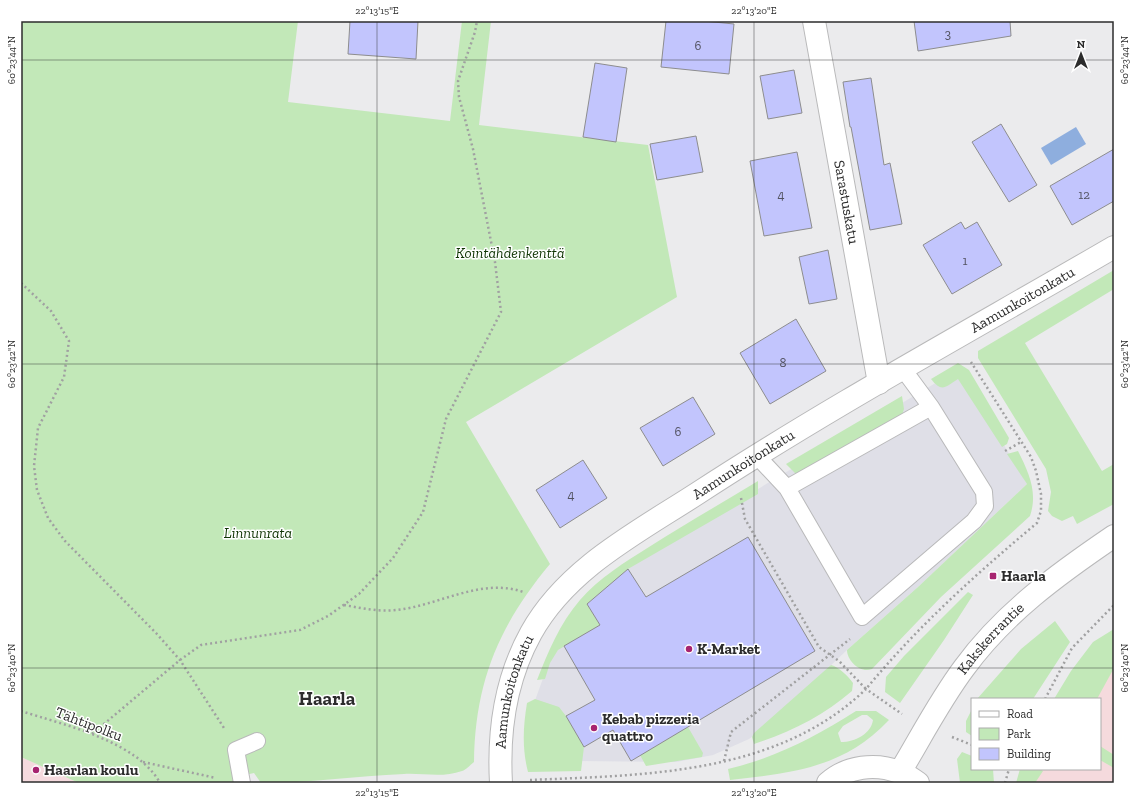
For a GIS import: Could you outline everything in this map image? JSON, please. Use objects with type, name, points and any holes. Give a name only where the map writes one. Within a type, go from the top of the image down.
[{"type":"street","name":"Sarastuskatu","points":[[814,21],[879,383]]},
{"type":"street","name":"Aamunkoitonkatu","points":[[501,783],[500,737],[504,707],[514,671],[531,633],[544,614],[571,581],[601,556],[756,455],[1114,247]]},
{"type":"street","name":"Kakskerrantie","points":[[900,772],[964,668],[982,645],[1011,613],[1043,587],[1114,536]]},
{"type":"street","points":[[828,783],[834,778],[855,768],[878,767],[900,772],[918,783]]},
{"type":"lane","points":[[756,455],[787,488],[862,617],[974,522],[986,506],[984,492],[931,406],[903,369]]},
{"type":"lane","points":[[787,488],[931,406]]},
{"type":"lane","points":[[242,783],[236,750],[256,741]]},
{"type":"path","points":[[92,734],[180,660],[201,645],[300,630],[328,616],[360,594],[393,558],[423,512],[446,419],[501,312],[495,262],[473,149],[459,97],[458,81],[475,32],[477,21]]},
{"type":"path","points":[[21,283],[52,311],[69,341],[64,378],[38,428],[34,466],[37,490],[48,518],[65,541],[156,633],[180,660],[215,712],[236,750]]},
{"type":"path","points":[[1005,451],[1021,442]]},
{"type":"path","points":[[740,496],[745,519],[819,647],[840,661],[866,689],[895,710]]},
{"type":"path","points":[[344,605],[371,610],[396,610],[486,588],[512,588],[524,593]]},
{"type":"path","points":[[1046,698],[1072,648],[1114,605]]},
{"type":"path","points":[[724,762],[731,732],[851,638],[862,617]]},
{"type":"path","points":[[798,621],[802,618]]},
{"type":"path","points":[[529,780],[689,770],[724,762],[766,749],[810,730],[854,700],[866,689]]},
{"type":"path","name":"Tähtipolku","points":[[21,711],[92,734],[129,752],[153,771],[160,783]]},
{"type":"path","points":[[959,740],[971,745]]},
{"type":"path","points":[[142,762],[218,778]]},
{"type":"path","points":[[1005,783],[1009,770]]},
{"type":"shaded area","points":[[959,369],[1027,484],[765,728],[749,739],[713,755],[676,762],[576,761],[533,706],[549,662],[604,587],[644,557]]},
{"type":"shaded area","points":[[1114,665],[1114,783],[1033,783],[1037,770],[1101,770],[1101,698],[1086,698]]},
{"type":"shaded area","name":"Haarlan koulu","points":[[21,757],[79,783],[21,783]]},
{"type":"green space","name":"Linnunrata","points":[[21,21],[298,21],[288,102],[450,121],[462,21],[491,21],[479,125],[648,145],[677,297],[466,422],[550,564],[517,609],[493,656],[485,680],[479,706],[475,733],[474,762],[465,770],[448,774],[404,774],[279,783],[261,783],[254,773],[236,777],[237,783],[79,783],[21,757]]},
{"type":"green space","points":[[1114,270],[1114,289],[1025,343],[1102,471],[1114,464],[1114,504],[1077,524],[1073,516],[1062,521],[1052,516],[1048,511],[1051,492],[1046,469],[978,358],[978,351]]},
{"type":"green space","points":[[958,363],[969,370],[1009,438],[1007,444],[1002,447],[958,379],[947,386],[941,387],[931,379]]},
{"type":"green space","points":[[902,396],[904,409],[902,415],[799,474],[795,473],[786,464]]},
{"type":"green space","points":[[1018,451],[1029,475],[1033,491],[1030,516],[941,597],[872,669],[863,670],[855,666],[849,658],[847,650],[918,587],[1027,484],[1007,454]]},
{"type":"green space","points":[[758,481],[758,494],[628,569],[587,604],[600,625],[558,650],[550,663],[545,679],[537,680],[550,648],[566,618],[587,592],[613,571],[640,553]]},
{"type":"green space","points":[[968,592],[973,595],[900,703],[885,692],[886,677],[904,656]]},
{"type":"green space","points":[[1055,621],[1070,642],[1034,698],[978,698],[1021,649]]},
{"type":"green space","points":[[1114,629],[1114,668],[1098,698],[1055,698],[1071,671],[1093,642]]},
{"type":"green space","points":[[831,665],[840,670],[851,680],[853,683],[852,691],[818,716],[794,729],[754,744],[752,737],[754,733]]},
{"type":"green space","points":[[535,699],[559,707],[566,716],[584,747],[581,771],[528,772],[524,746],[525,721],[527,703]]},
{"type":"green space","points":[[856,711],[876,711],[889,720],[872,736],[854,749],[835,758],[796,771],[730,780],[728,769],[763,759],[794,746]],"holes":[[[862,715],[867,715],[873,720],[872,725],[866,733],[852,741],[841,742],[838,733],[843,726]]]},
{"type":"green space","points":[[971,711],[971,735],[966,732],[966,721]]},
{"type":"green space","points":[[688,727],[703,753],[702,757],[646,766],[640,755]]},
{"type":"green space","points":[[1101,747],[1114,755],[1114,768],[1101,761]]},
{"type":"green space","points":[[962,752],[971,756],[971,770],[993,770],[994,783],[960,783],[957,759]]},
{"type":"green space","points":[[1020,770],[1043,771],[1035,783],[1016,783]]},
{"type":"water","points":[[1076,127],[1086,144],[1051,165],[1041,148]]},
{"type":"building","points":[[350,21],[418,21],[416,59],[348,54]]},
{"type":"building","points":[[666,21],[704,21],[734,24],[729,74],[661,67]]},
{"type":"building","points":[[914,21],[1010,21],[1011,36],[918,51]]},
{"type":"building","points":[[595,63],[627,68],[616,142],[583,137]]},
{"type":"building","points":[[794,70],[802,113],[768,119],[760,76]]},
{"type":"building","points":[[871,78],[884,165],[890,163],[902,224],[870,230],[843,82]]},
{"type":"building","points":[[1001,124],[1037,185],[1009,202],[972,142]]},
{"type":"building","points":[[696,136],[703,172],[657,180],[650,144]]},
{"type":"building","points":[[1114,149],[1114,201],[1072,225],[1050,186]]},
{"type":"building","points":[[797,152],[812,228],[764,236],[750,161]]},
{"type":"building","points":[[961,222],[965,229],[977,222],[1002,265],[952,294],[923,245]]},
{"type":"building","points":[[828,250],[837,299],[809,304],[799,257]]},
{"type":"building","points":[[796,319],[826,371],[770,404],[740,353]]},
{"type":"building","points":[[693,397],[715,434],[663,466],[640,428]]},
{"type":"building","points":[[583,460],[607,498],[560,528],[536,490]]},
{"type":"building","name":"K-Market","points":[[748,537],[815,651],[631,761],[613,730],[584,747],[566,716],[595,700],[564,646],[600,625],[587,604],[628,569],[646,597]]},
{"type":"place","name":"Haarla","points":[[993,576]]},
{"type":"place","name":"K-Market","points":[[689,649]]},
{"type":"place","name":"Kebab pizzeria quattro","points":[[594,728]]},
{"type":"place","name":"Haarlan koulu","points":[[36,770]]},
{"type":"district","name":"Haarla","points":[[327,698]]},
{"type":"park label","name":"Kointähdenkenttä","points":[[510,253]]}]
